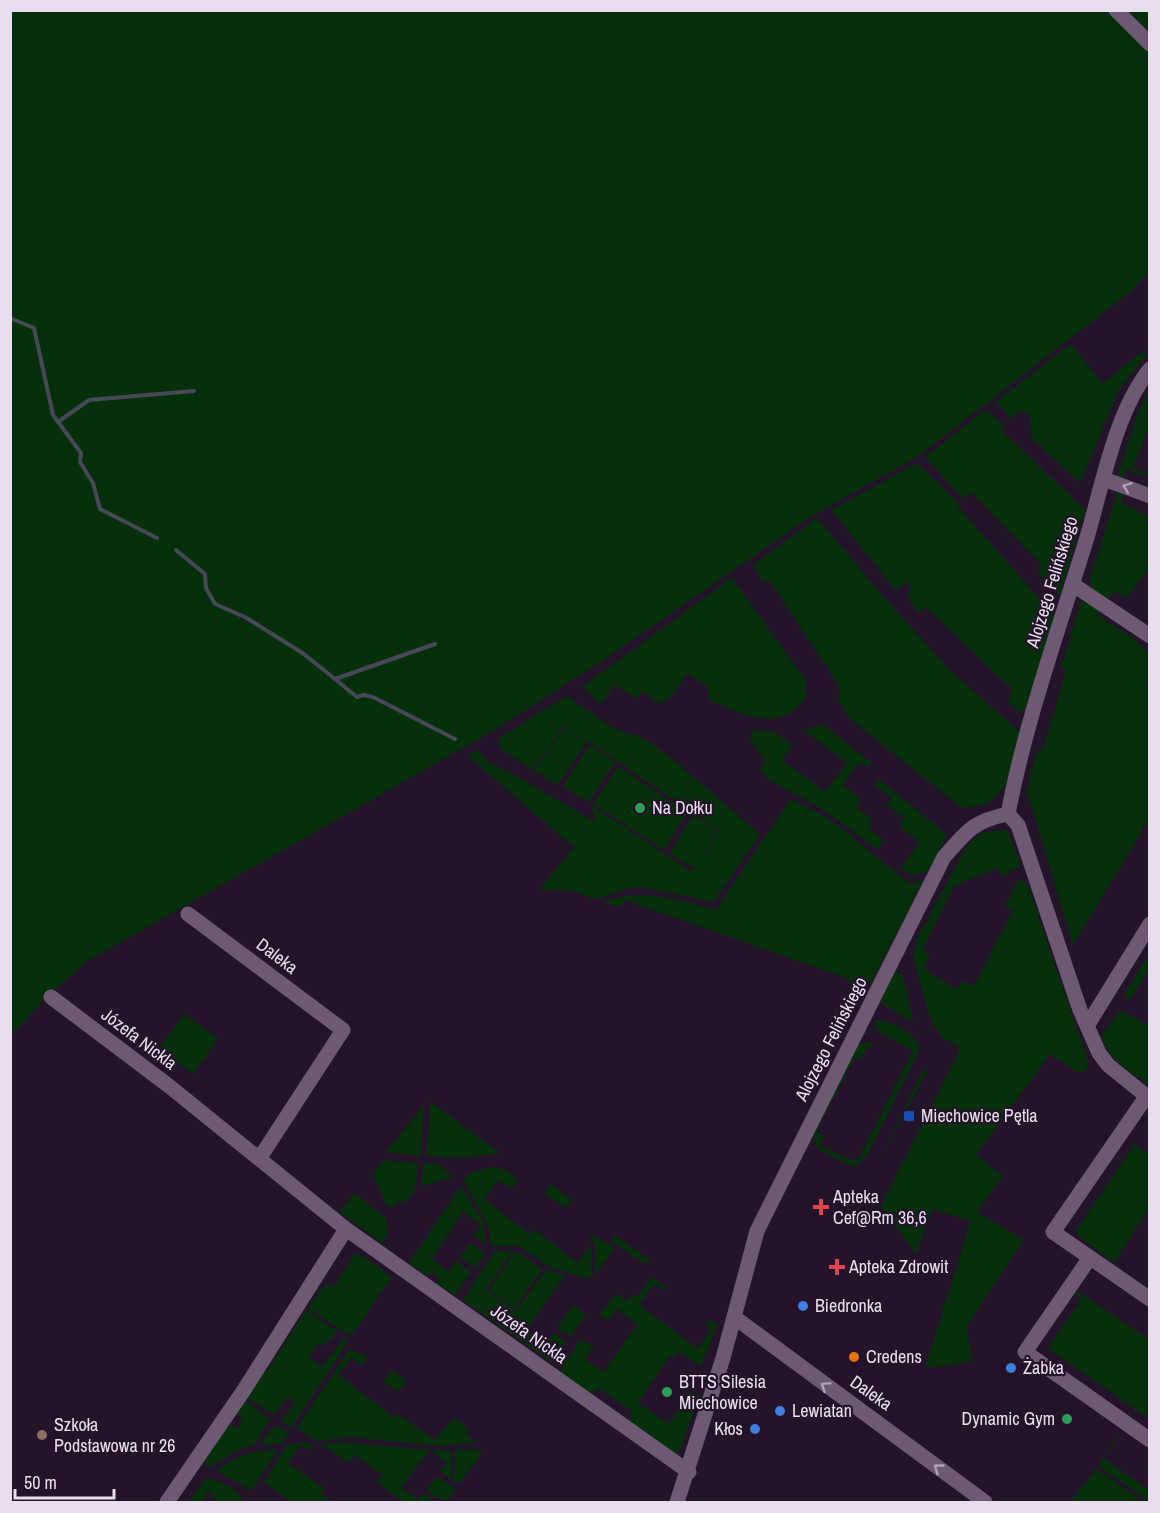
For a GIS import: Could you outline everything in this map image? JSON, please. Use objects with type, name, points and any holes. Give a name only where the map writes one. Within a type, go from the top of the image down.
[{"type":"street","points":[[1116,10],[1149,44]]},
{"type":"street","name":"Alojzego Felińskiego","points":[[734,1317],[757,1231],[944,858],[964,832],[974,824],[1008,814],[1022,750],[1104,479],[1135,388],[1149,369]]},
{"type":"street","points":[[1104,479],[1149,496]]},
{"type":"street","points":[[1072,585],[1149,636]]},
{"type":"street","points":[[1008,814],[1018,825],[1087,1026],[1108,1065],[1148,1098],[1053,1232],[1149,1299]]},
{"type":"street","name":"Daleka","points":[[188,914],[343,1030],[259,1159]]},
{"type":"street","points":[[1087,1026],[1149,924]]},
{"type":"street","name":"Józefa Nickla","points":[[51,997],[169,1086],[346,1229],[688,1472]]},
{"type":"street","points":[[167,1503],[244,1390],[346,1229]]},
{"type":"street","points":[[1089,1259],[1025,1352],[1149,1440]]},
{"type":"street","points":[[677,1503],[734,1317]]},
{"type":"street","name":"Daleka","points":[[734,1317],[985,1503]]},
{"type":"green space","points":[[11,11],[1149,11],[1149,272],[1130,292],[917,457],[810,517],[602,661],[493,731],[88,961],[46,997],[11,1036]]},
{"type":"green space","points":[[1071,344],[1103,384],[1143,351],[1147,355],[1119,389],[1080,483],[1032,438],[1030,416],[1021,410],[1012,419],[996,402]]},
{"type":"green space","points":[[1149,388],[1149,426],[1133,468],[1149,475],[1149,478],[1126,469],[1122,480],[1117,478],[1138,413]]},
{"type":"green space","points":[[986,410],[1005,426],[1001,430],[1085,510],[1060,596],[1038,574],[1041,564],[971,492],[964,499],[925,457]]},
{"type":"green space","points":[[917,463],[959,504],[957,506],[1055,616],[1031,707],[1022,713],[1008,702],[1012,689],[926,607],[918,613],[907,595],[912,587],[904,582],[896,591],[832,510]]},
{"type":"green space","points":[[1118,490],[1124,492],[1122,502],[1126,506],[1149,516],[1149,568],[1127,598],[1115,591],[1107,600],[1091,588],[1090,579]]},
{"type":"green space","points":[[817,518],[888,602],[951,671],[1023,735],[1005,786],[988,802],[961,807],[849,718],[838,699],[840,687],[769,580],[764,583],[753,565]]},
{"type":"green space","points":[[732,578],[806,681],[806,699],[794,710],[771,719],[747,716],[709,700],[708,687],[687,673],[672,696],[659,704],[643,691],[636,699],[615,684],[601,704],[582,687]]},
{"type":"green space","points":[[1081,601],[1087,601],[1099,611],[1097,615],[1133,638],[1149,655],[1149,682],[1145,688],[1150,691],[1150,825],[1142,825],[1141,833],[1073,945],[1027,791],[1037,750],[1043,750],[1066,671],[1061,668]]},
{"type":"green space","points":[[567,696],[613,728],[645,739],[670,757],[754,829],[759,836],[713,902],[643,887],[626,889],[597,899],[569,890],[539,890],[574,847],[468,756],[478,750],[489,763],[513,774],[595,822],[592,806],[692,872],[695,868],[670,854],[693,815],[717,830],[698,863],[719,830],[565,726],[532,770],[501,749],[498,739]]},
{"type":"green space","points":[[822,724],[872,763],[868,767],[860,762],[843,785],[861,800],[856,807],[872,819],[868,828],[884,840],[877,849],[821,808],[769,780],[760,769],[765,762],[750,739],[753,731],[773,731],[793,745],[782,760],[825,792],[847,763],[804,730]]},
{"type":"green space","points":[[566,727],[587,742],[557,785],[534,770]]},
{"type":"green space","name":"Na Dołku","points":[[590,745],[615,762],[588,802],[563,786]]},
{"type":"green space","name":"Na Dołku","points":[[618,767],[687,812],[664,850],[593,804]]},
{"type":"green space","points":[[879,779],[947,835],[929,871],[912,876],[901,868],[920,842],[900,827],[904,818],[887,805],[892,798],[875,785]]},
{"type":"green space","points":[[791,799],[828,818],[910,884],[924,879],[871,983],[860,990],[850,986],[849,979],[625,900],[621,907],[602,902],[645,895],[673,899],[716,910]]},
{"type":"green space","points":[[1007,830],[1020,862],[1019,867],[1002,876],[998,868],[954,886],[922,950],[930,955],[924,969],[957,990],[962,981],[974,986],[1013,911],[1005,906],[1017,882],[1021,880],[1027,883],[1089,1064],[1084,1072],[1077,1072],[1050,1054],[976,1155],[1003,1176],[977,1212],[1024,1240],[967,1326],[972,1362],[925,1368],[971,1221],[932,1209],[916,1254],[881,1206],[958,1054],[958,1046],[941,1037],[930,1018],[913,957],[918,937],[968,844],[983,832]]},
{"type":"green space","points":[[1149,954],[1149,969],[1130,1000],[1124,996]]},
{"type":"green space","points":[[895,971],[902,974],[913,1019],[908,1020],[883,1004],[881,998]]},
{"type":"green space","points":[[1120,1010],[1149,1026],[1149,1085],[1115,1059],[1101,1037]]},
{"type":"green space","points":[[184,1014],[218,1039],[193,1074],[159,1049]]},
{"type":"green space","points":[[874,1021],[888,1022],[902,1029],[914,1039],[919,1051],[867,1155],[858,1164],[851,1166],[818,1149],[813,1135],[859,1043],[873,1042],[860,1059],[854,1059],[816,1132],[824,1136],[820,1145],[852,1161],[859,1158],[913,1051],[878,1031]]},
{"type":"green space","points":[[923,1070],[927,1072],[881,1158]]},
{"type":"green space","points":[[431,1102],[500,1153],[461,1158],[426,1156]]},
{"type":"green space","points":[[424,1105],[420,1156],[386,1152]]},
{"type":"green space","points":[[1132,1143],[1149,1154],[1149,1208],[1114,1263],[1078,1236],[1076,1231],[1131,1150]]},
{"type":"green space","points":[[383,1160],[418,1163],[415,1191],[404,1204],[400,1200],[394,1206],[387,1206],[373,1175]]},
{"type":"green space","points":[[424,1163],[438,1164],[454,1177],[421,1186]]},
{"type":"green space","points":[[491,1167],[506,1170],[518,1180],[512,1189],[498,1180],[484,1200],[530,1234],[534,1229],[578,1263],[592,1243],[591,1279],[552,1268],[519,1246],[491,1246],[489,1228],[464,1181],[469,1173]]},
{"type":"green space","points":[[551,1184],[572,1200],[565,1208],[545,1193]]},
{"type":"green space","points":[[461,1186],[483,1222],[485,1245],[474,1235],[481,1225],[463,1211],[432,1259],[449,1272],[457,1261],[471,1272],[455,1295],[437,1284],[440,1277],[432,1272],[428,1276],[409,1263]]},
{"type":"green space","points":[[354,1193],[386,1218],[388,1234],[383,1244],[340,1212]]},
{"type":"green space","points":[[591,1234],[615,1248],[595,1275],[596,1250]]},
{"type":"green space","points":[[615,1235],[650,1260],[645,1264],[611,1241]]},
{"type":"green space","points":[[470,1243],[485,1253],[475,1268],[460,1257]]},
{"type":"green space","points":[[495,1251],[513,1251],[486,1290],[516,1311],[546,1270],[565,1275],[526,1331],[545,1343],[554,1333],[566,1342],[552,1363],[463,1300]]},
{"type":"green space","points":[[516,1251],[542,1269],[515,1308],[489,1290]]},
{"type":"green space","points":[[356,1252],[392,1277],[351,1336],[308,1308],[326,1283],[333,1288]]},
{"type":"green space","points":[[652,1277],[669,1289],[663,1289],[654,1284],[639,1305],[698,1349],[711,1329],[706,1324],[709,1320],[717,1325],[701,1366],[678,1352],[673,1357],[670,1356],[638,1403],[669,1424],[695,1385],[694,1393],[700,1396],[677,1457],[629,1422],[632,1411],[598,1388],[590,1396],[561,1373],[563,1365],[581,1339],[593,1347],[585,1359],[604,1372],[637,1325],[618,1309],[608,1321],[599,1315],[616,1294],[627,1301],[632,1294],[637,1297]]},
{"type":"green space","points":[[1076,1290],[1149,1340],[1149,1419],[1048,1348],[1082,1299],[1073,1293]]},
{"type":"green space","points":[[573,1305],[586,1315],[571,1337],[557,1328]]},
{"type":"green space","points":[[308,1311],[338,1332],[324,1345],[318,1343],[309,1357],[322,1367],[344,1338],[348,1341],[291,1428],[281,1420],[296,1403],[288,1396],[274,1415],[246,1397],[262,1368],[267,1371],[305,1312]]},
{"type":"green space","points":[[349,1350],[368,1357],[361,1365],[351,1357],[338,1375],[395,1418],[398,1414],[435,1440],[454,1418],[469,1429],[466,1434],[476,1443],[442,1446],[349,1437],[317,1441],[297,1428]]},
{"type":"green space","points":[[392,1370],[407,1381],[398,1392],[384,1382]]},
{"type":"green space","points":[[244,1400],[270,1420],[253,1446],[244,1447],[210,1467],[203,1462],[228,1423],[237,1429],[243,1419],[236,1414]]},
{"type":"green space","points":[[278,1425],[289,1433],[281,1444],[260,1445],[270,1431]]},
{"type":"green space","points":[[1119,1438],[1104,1459],[1149,1490],[1149,1501],[1098,1466]]},
{"type":"green space","points":[[305,1442],[314,1447],[311,1451],[300,1445],[288,1463],[325,1489],[321,1494],[332,1502],[293,1502],[264,1483],[286,1446]]},
{"type":"green space","points":[[339,1442],[430,1450],[401,1487],[418,1500],[423,1493],[435,1502],[404,1502],[376,1482],[383,1475],[355,1455],[348,1463],[321,1444]]},
{"type":"green space","points":[[278,1449],[251,1491],[216,1470],[245,1454]]},
{"type":"green space","points":[[475,1449],[482,1453],[459,1484],[454,1481],[455,1450]]},
{"type":"green space","points":[[432,1450],[451,1451],[452,1480],[440,1471],[446,1463]]},
{"type":"green space","points":[[1096,1469],[1144,1502],[1071,1502]]},
{"type":"green space","points":[[437,1476],[456,1490],[445,1502],[426,1491]]},
{"type":"green space","points":[[206,1478],[233,1489],[243,1502],[218,1502],[207,1490],[203,1502],[189,1502]]},
{"type":"waterway","points":[[10,318],[34,328],[53,415],[81,453],[80,462],[93,483],[100,509],[157,538]]},
{"type":"waterway","points":[[58,422],[89,400],[194,391]]},
{"type":"waterway","points":[[176,550],[205,574],[206,588],[215,604],[245,617],[304,654],[357,697],[364,695],[373,697],[455,739]]},
{"type":"waterway","points":[[335,679],[435,644]]},
{"type":"place","name":"Na Dołku","points":[[640,808]]},
{"type":"place","name":"Miechowice Pętla","points":[[909,1116]]},
{"type":"place","name":"Apteka Cef@Rm 36,6","points":[[821,1207]]},
{"type":"place","name":"Apteka Zdrowit","points":[[837,1267]]},
{"type":"place","name":"Biedronka","points":[[803,1306]]},
{"type":"place","name":"Credens","points":[[854,1357]]},
{"type":"place","name":"Żabka","points":[[1011,1368]]},
{"type":"place","name":"BTTS Silesia Miechowice","points":[[667,1392]]},
{"type":"place","name":"Lewiatan","points":[[780,1411]]},
{"type":"place","name":"Dynamic Gym","points":[[1067,1419]]},
{"type":"place","name":"Kłos","points":[[755,1429]]},
{"type":"place","name":"Szkoła Podstawowa nr 26","points":[[42,1435]]}]
